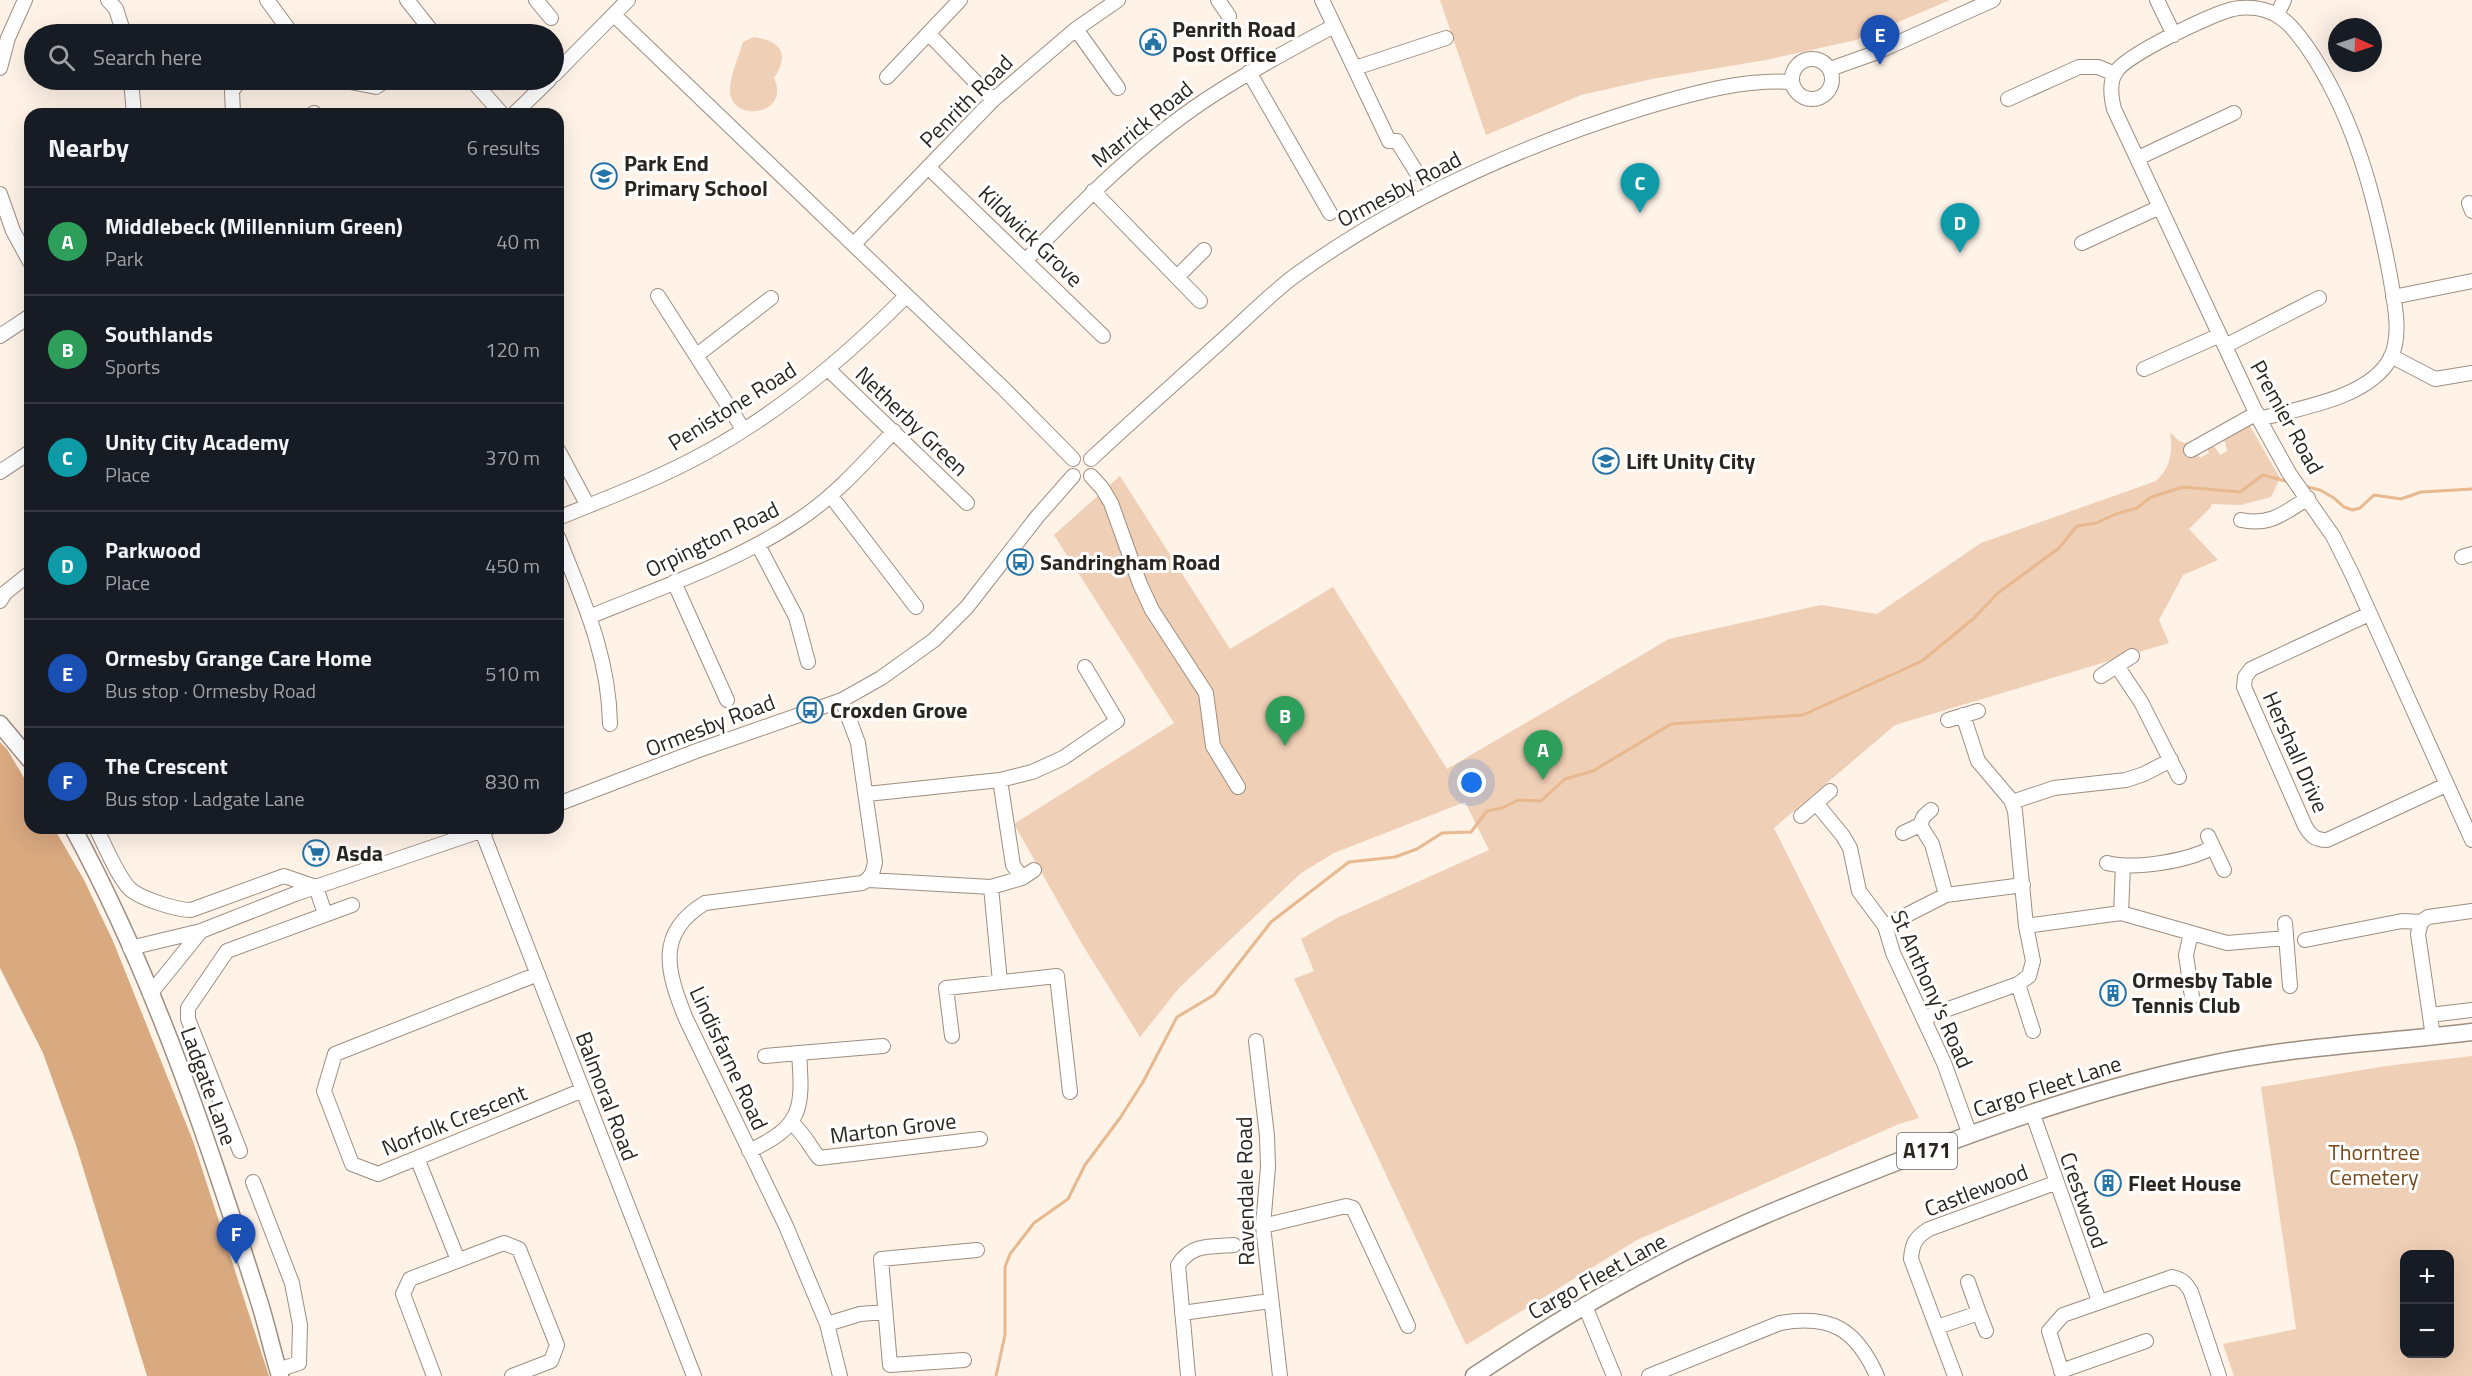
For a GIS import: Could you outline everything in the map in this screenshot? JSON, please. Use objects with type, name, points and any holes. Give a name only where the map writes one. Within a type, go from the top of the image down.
[{"type":"main road","points":[[0,724],[24,753]]},
{"type":"main road","name":"Ladgate Lane","points":[[76,834],[98,875],[178,1058],[260,1303],[279,1373]]},
{"type":"main road","name":"Cargo Fleet Lane","points":[[1474,1376],[1585,1306],[1654,1267],[1782,1208],[2032,1112],[2086,1094],[2212,1064],[2288,1051],[2472,1032]]},
{"type":"street","points":[[0,68],[4,37],[25,0]]},
{"type":"street","points":[[108,0],[116,9],[121,24]]},
{"type":"street","points":[[267,0],[285,24]]},
{"type":"street","points":[[407,0],[426,24]]},
{"type":"street","points":[[536,0],[551,18]]},
{"type":"street","points":[[564,65],[628,0]]},
{"type":"street","points":[[887,77],[960,0]]},
{"type":"street","name":"Penrith Road","points":[[854,244],[993,100],[1076,30],[1118,0]]},
{"type":"street","points":[[1218,0],[1229,16]]},
{"type":"street","points":[[1322,0],[1389,141],[1397,141],[1417,173]]},
{"type":"street","points":[[1830,69],[1875,53],[1994,0]]},
{"type":"street","points":[[2157,0],[2174,35]]},
{"type":"street","points":[[2277,15],[2283,0]]},
{"type":"street","points":[[2008,99],[2079,67],[2098,67],[2115,74],[2130,58],[2174,35],[2232,10],[2253,8],[2277,15],[2297,32],[2344,115],[2376,209],[2396,319],[2391,356],[2371,381],[2353,391],[2258,416],[2191,450]]},
{"type":"street","points":[[614,15],[854,244],[1073,459]]},
{"type":"street","name":"Marrick Road","points":[[1026,260],[1093,191],[1169,126],[1249,72],[1334,26]]},
{"type":"street","points":[[1076,30],[1118,88]]},
{"type":"street","points":[[929,34],[993,100]]},
{"type":"street","points":[[1355,68],[1446,39]]},
{"type":"street","points":[[1817,60],[1830,69],[1832,77],[1829,89],[1817,99],[1798,92],[1792,82],[1797,66],[1804,61],[1817,60]]},
{"type":"street","points":[[1249,72],[1330,213]]},
{"type":"street","name":"Premier Road","points":[[2115,74],[2111,98],[2114,109],[2258,416],[2289,473],[2333,536],[2472,840]]},
{"type":"street","name":"Ormesby Road","points":[[1091,459],[1291,279],[1337,247],[1419,200],[1501,161],[1610,118],[1715,88],[1759,81],[1792,82]]},
{"type":"street","points":[[132,90],[133,108]]},
{"type":"street","points":[[233,90],[233,108]]},
{"type":"street","points":[[481,90],[497,108]]},
{"type":"street","points":[[520,108],[539,90]]},
{"type":"street","points":[[2138,158],[2234,113]]},
{"type":"street","name":"Kildwick Grove","points":[[928,167],[1103,336]]},
{"type":"street","points":[[1093,191],[1177,277],[1194,287],[1200,301]]},
{"type":"street","points":[[0,194],[13,231],[24,251]]},
{"type":"street","points":[[2082,243],[2160,207]]},
{"type":"street","points":[[1177,277],[1204,250]]},
{"type":"street","points":[[2393,297],[2472,281]]},
{"type":"street","points":[[658,296],[743,429]]},
{"type":"street","name":"Penistone Road","points":[[564,516],[704,453],[794,397],[870,333],[906,296]]},
{"type":"street","points":[[697,354],[771,298]]},
{"type":"street","points":[[2144,369],[2223,340],[2319,298]]},
{"type":"street","points":[[0,336],[24,320]]},
{"type":"street","points":[[2391,356],[2434,379],[2472,373]]},
{"type":"street","name":"Netherby Green","points":[[828,369],[967,503]]},
{"type":"street","name":"Orpington Road","points":[[589,617],[758,545],[798,521],[831,496],[894,431]]},
{"type":"street","points":[[1083,455],[1091,459],[1094,467],[1091,476],[1081,480],[1073,476],[1070,466],[1073,459],[1083,455]]},
{"type":"street","points":[[0,472],[24,456]]},
{"type":"street","points":[[564,461],[588,506]]},
{"type":"street","name":"Ormesby Road","points":[[564,802],[708,747],[842,700],[881,678],[934,640],[967,607],[1037,516],[1073,476]]},
{"type":"street","points":[[1091,476],[1111,503],[1140,584],[1152,610],[1206,693],[1214,746],[1238,787]]},
{"type":"street","points":[[831,496],[916,607]]},
{"type":"street","points":[[2248,525],[2274,519],[2306,496]]},
{"type":"street","points":[[758,545],[796,617],[808,662]]},
{"type":"street","points":[[564,552],[589,617],[606,674],[610,724]]},
{"type":"street","points":[[0,601],[5,593],[24,578]]},
{"type":"street","points":[[674,582],[726,700]]},
{"type":"street","name":"Hershall Drive","points":[[2369,614],[2251,669],[2245,677],[2244,687],[2305,826],[2311,836],[2319,840],[2327,840],[2446,785]]},
{"type":"street","points":[[2101,676],[2132,656]]},
{"type":"street","points":[[2117,666],[2141,702],[2179,777]]},
{"type":"street","points":[[867,794],[1000,780],[1032,772],[1063,758],[1117,721],[1085,667]]},
{"type":"street","points":[[842,700],[858,743],[867,794],[875,862],[869,880]]},
{"type":"street","points":[[1948,720],[1978,711]]},
{"type":"street","points":[[1923,1018],[2018,984],[2029,976],[2032,969],[2033,961],[2026,926],[2015,811],[2012,802],[1978,761],[1963,715]]},
{"type":"street","points":[[2012,802],[2054,788],[2126,780],[2144,774],[2171,760]]},
{"type":"street","points":[[1000,780],[1013,865],[1022,878]]},
{"type":"street","points":[[1801,816],[1830,790]]},
{"type":"street","name":"St Anthony's Road","points":[[1816,803],[1843,836],[1854,860],[1859,891],[1885,926],[1893,953],[1944,1063],[1970,1135]]},
{"type":"street","points":[[1903,833],[1920,825],[1924,816],[1931,810]]},
{"type":"street","points":[[1920,825],[1932,844],[1946,895]]},
{"type":"street","points":[[99,834],[131,890],[181,910],[191,910],[284,876],[316,886]]},
{"type":"street","points":[[130,948],[201,931],[316,886],[471,834]]},
{"type":"street","name":"Balmoral Road","points":[[488,834],[538,974],[694,1376]]},
{"type":"street","points":[[2107,862],[2123,866],[2188,857],[2211,841],[2224,870]]},
{"type":"street","points":[[2121,913],[2123,866]]},
{"type":"street","points":[[1000,982],[991,888],[1022,878],[1034,870]]},
{"type":"street","name":"Lindisfarne Road","points":[[840,1376],[827,1324],[786,1226],[686,1019],[672,984],[671,940],[678,925],[692,911],[705,903],[862,883],[869,880],[991,888]]},
{"type":"street","points":[[1885,926],[1946,895],[2023,885]]},
{"type":"street","points":[[316,886],[325,914]]},
{"type":"street","points":[[240,1150],[188,1019],[188,1008],[227,951],[352,905]]},
{"type":"street","points":[[2305,939],[2402,921],[2421,922],[2428,917],[2472,911]]},
{"type":"street","points":[[2026,926],[2121,913],[2234,943],[2286,938]]},
{"type":"street","points":[[2421,922],[2418,934],[2433,1037]]},
{"type":"street","points":[[2285,923],[2290,986]]},
{"type":"street","points":[[150,994],[201,931]]},
{"type":"street","points":[[2191,933],[2186,955],[2192,997]]},
{"type":"street","name":"Norfolk Crescent","points":[[538,974],[335,1054],[324,1091],[352,1164],[378,1174],[583,1090]]},
{"type":"street","points":[[952,1036],[946,988],[1057,976],[1070,1092]]},
{"type":"street","points":[[2018,984],[2033,1031]]},
{"type":"street","points":[[2430,1015],[2472,1010]]},
{"type":"street","name":"Ravendale Road","points":[[1256,1041],[1267,1136],[1268,1167],[1263,1226],[1280,1376]]},
{"type":"street","points":[[765,1056],[883,1046]]},
{"type":"street","points":[[749,1151],[767,1143],[792,1123],[802,1094],[799,1053]]},
{"type":"street","name":"Crestwood","points":[[2032,1112],[2055,1183],[2099,1301]]},
{"type":"street","name":"Marton Grove","points":[[792,1123],[805,1135],[819,1158],[980,1139]]},
{"type":"street","points":[[417,1158],[458,1260]]},
{"type":"street","points":[[253,1182],[292,1283],[300,1325],[300,1363],[279,1373]]},
{"type":"street","name":"Castlewood","points":[[1955,1376],[1911,1258],[1912,1246],[1918,1236],[1929,1229],[2055,1183]]},
{"type":"street","points":[[1263,1226],[1346,1206],[1353,1208],[1408,1326]]},
{"type":"street","points":[[434,1376],[403,1294],[410,1279],[504,1243],[519,1249],[557,1345],[551,1361],[512,1376]]},
{"type":"street","points":[[1188,1376],[1178,1265],[1193,1249],[1234,1245]]},
{"type":"street","points":[[964,1360],[890,1365],[881,1259],[977,1250]]},
{"type":"street","points":[[2146,1341],[2062,1373],[2049,1331],[2063,1315],[2172,1276],[2180,1278],[2191,1292],[2219,1376]]},
{"type":"street","points":[[1968,1282],[1986,1331]]},
{"type":"street","points":[[1182,1313],[1270,1301]]},
{"type":"street","points":[[1585,1306],[1614,1376]]},
{"type":"street","points":[[827,1324],[860,1314],[885,1312]]},
{"type":"street","points":[[1937,1327],[1979,1313]]},
{"type":"street","points":[[1649,1376],[1780,1323],[1802,1319],[1840,1328],[1857,1341],[1877,1376]]},
{"type":"green space","points":[[1440,0],[1950,0],[1856,40],[1766,60],[1652,79],[1581,95],[1486,135]]},
{"type":"green space","points":[[754,37],[776,45],[782,56],[779,70],[774,78],[777,91],[774,101],[758,111],[748,111],[739,107],[732,99],[730,88],[743,42]]},
{"type":"green space","points":[[2250,426],[2280,478],[2271,497],[2241,505],[2211,504],[2211,507],[2189,529],[2218,560],[2183,575],[2159,620],[2169,643],[1895,725],[1774,828],[1919,1118],[1899,1124],[1637,1240],[1466,1345],[1294,979],[1314,971],[1301,939],[1337,918],[1489,850],[1465,802],[1334,853],[1301,873],[1179,988],[1140,1037],[1082,944],[1014,824],[1174,723],[1054,535],[1120,476],[1230,649],[1333,587],[1447,769],[1669,639],[1821,605],[1877,614],[1981,543],[2156,481],[2165,470],[2170,458],[2170,432],[2179,441],[2191,445],[2200,458],[2209,453],[2206,446],[2215,447],[2220,455],[2227,451],[2224,438]]},
{"type":"green space","name":"Thorntree Cemetery","points":[[2472,1056],[2472,1376],[2234,1376],[2223,1344],[2296,1329],[2261,1087],[2386,1066]]},
{"type":"shaded area","points":[[0,742],[7,749],[24,778],[24,834],[57,834],[84,880],[113,941],[193,1141],[269,1376],[147,1376],[76,1145],[43,1053],[0,968]]},
{"type":"waterway","points":[[996,1376],[1005,1335],[1005,1267],[1010,1254],[1034,1223],[1068,1199],[1085,1165],[1143,1082],[1177,1017],[1214,995],[1271,922],[1349,862],[1395,857],[1417,849],[1442,833],[1471,832],[1487,811],[1502,808],[1518,800],[1541,801],[1565,779],[1593,771],[1671,724],[1803,715],[1922,661],[1973,619],[1998,593],[2059,548],[2077,526],[2096,523],[2137,508],[2151,497],[2183,487],[2240,492],[2263,475],[2289,482]]},
{"type":"waterway","points":[[2304,486],[2320,490],[2344,507],[2353,510],[2360,508],[2374,495],[2401,499],[2421,492],[2472,489]]},
{"type":"place","name":"Penrith Road Post Office","points":[[1153,42]]},
{"type":"place","name":"Ormesby Grange Care Home","points":[[1880,65]]},
{"type":"place","name":"Park End Primary School","points":[[604,176]]},
{"type":"place","name":"Unity City Academy","points":[[1640,213]]},
{"type":"place","name":"Parkwood","points":[[1960,253]]},
{"type":"place","name":"Lift Unity City","points":[[1606,461]]},
{"type":"place","name":"Sandringham Road","points":[[1020,562]]},
{"type":"place","name":"Croxden Grove","points":[[810,710]]},
{"type":"place","name":"Southlands","points":[[1285,746]]},
{"type":"place","name":"Middlebeck (Millennium Green)","points":[[1543,780]]},
{"type":"place","name":"Asda","points":[[316,853]]},
{"type":"place","name":"Ormesby Table Tennis Club","points":[[2113,993]]},
{"type":"place","name":"Fleet House","points":[[2108,1183]]},
{"type":"place","name":"The Crescent","points":[[236,1264]]}]
